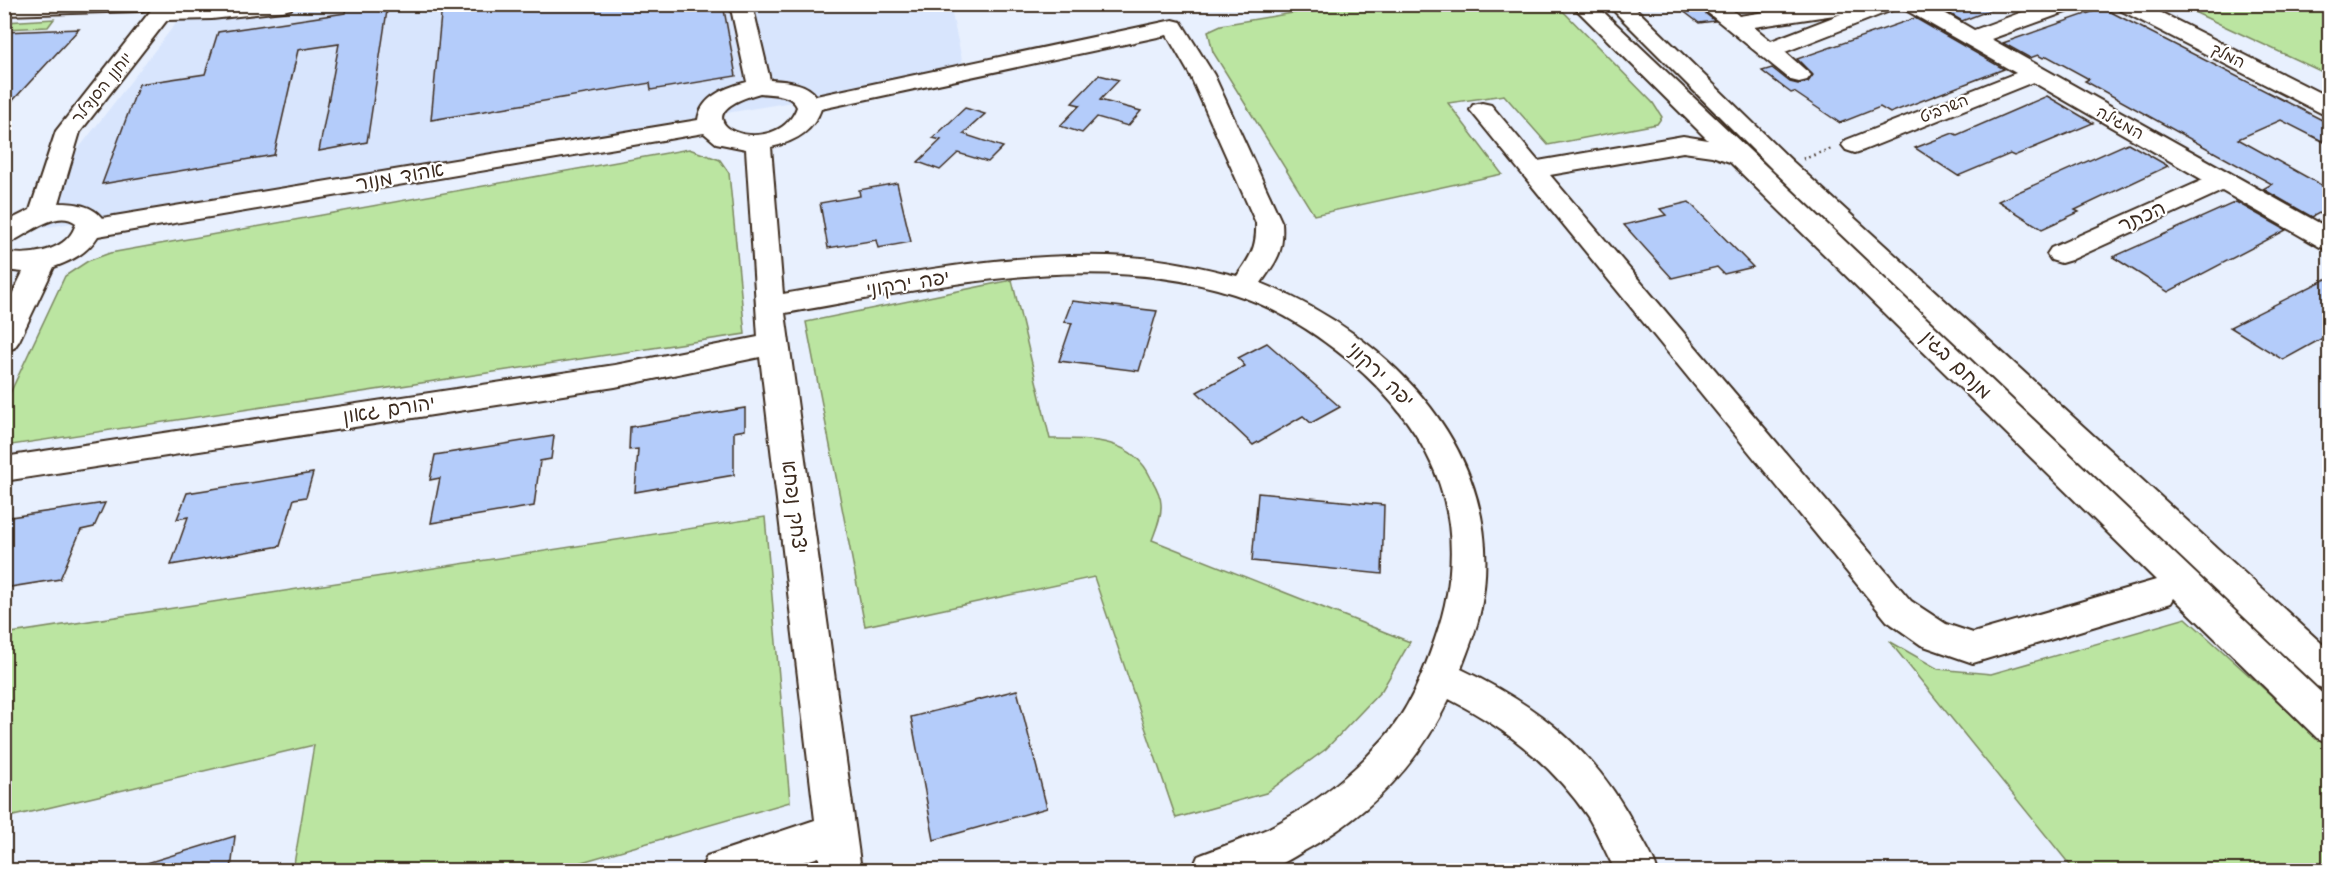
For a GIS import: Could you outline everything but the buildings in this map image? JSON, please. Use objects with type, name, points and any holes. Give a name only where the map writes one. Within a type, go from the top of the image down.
[{"type":"street","points":[[4,8],[156,8],[212,12],[283,4]]},
{"type":"street","points":[[741,4],[760,86]]},
{"type":"street","name":"מנחם בגין","points":[[1582,4],[2330,726]]},
{"type":"street","name":"מנחם בגין","points":[[1618,4],[1783,166],[2330,675]]},
{"type":"street","points":[[1735,23],[1864,4]]},
{"type":"street","points":[[1769,50],[1887,4]]},
{"type":"street","name":"המגילה","points":[[1912,4],[2330,241]]},
{"type":"street","points":[[1971,39],[2066,4]]},
{"type":"street","name":"המלך","points":[[2126,4],[2330,108]]},
{"type":"street","points":[[1715,7],[1798,75]]},
{"type":"street","name":"יוחנן הסנדלר","points":[[42,216],[68,131],[156,8]]},
{"type":"street","points":[[810,105],[1173,27],[1202,75],[1269,223],[1270,243],[1261,263],[1244,287]]},
{"type":"street","name":"השרביט","points":[[1855,145],[2032,74]]},
{"type":"street","points":[[760,86],[780,86],[794,90],[805,96],[810,105],[810,114],[803,124],[791,132],[758,142],[738,142],[723,138],[710,125],[710,115],[728,96],[760,86]]},
{"type":"street","points":[[1482,110],[1899,611],[1914,624],[1943,640],[1973,648],[2159,593]]},
{"type":"street","points":[[1532,170],[1663,146],[1674,142],[1691,126],[1695,114]]},
{"type":"street","name":"אהוד מנור","points":[[90,229],[710,125]]},
{"type":"street","name":"יצחק נפחא","points":[[758,142],[772,306],[773,344],[838,851]]},
{"type":"street","points":[[1663,146],[1704,146],[1742,158]]},
{"type":"street","name":"הכתר","points":[[2061,254],[2222,181]]},
{"type":"street","points":[[4,236],[26,222],[42,216],[75,212],[85,215],[90,221],[90,229],[85,238],[74,247],[43,261],[27,264],[4,261]]},
{"type":"street","points":[[4,341],[43,261]]},
{"type":"street","name":"יפה ירקוני","points":[[772,306],[951,277],[1043,266],[1131,265],[1187,272],[1244,287],[1303,313],[1360,351],[1413,405],[1440,445],[1460,493],[1466,548],[1464,604],[1441,678],[1403,744],[1353,796],[1308,829],[1246,859],[1212,870]]},
{"type":"street","name":"יהורם גאון","points":[[4,469],[615,376],[773,344]]},
{"type":"street","points":[[1441,678],[1487,699],[1524,723],[1565,759],[1602,805],[1637,870]]},
{"type":"street","points":[[721,870],[838,851]]},
{"type":"path","points":[[1814,155],[1827,150]]},
{"type":"shaded area","points":[[190,5],[950,5],[965,73],[13,233]]},
{"type":"green space","points":[[1340,5],[1557,5],[1653,103],[1662,117],[1657,124],[1548,145],[1504,95],[1448,103],[1502,174],[1314,215],[1213,52],[1208,31],[1221,25]]},
{"type":"green space","points":[[2179,5],[2329,5],[2329,75]]},
{"type":"green space","points":[[54,19],[48,27],[5,29],[5,22]]},
{"type":"green space","points":[[689,149],[720,160],[729,173],[745,334],[5,446],[5,404],[65,276],[88,261],[110,253]]},
{"type":"green space","points":[[1012,280],[1050,439],[1080,439],[1108,443],[1133,455],[1143,465],[1161,501],[1160,518],[1152,540],[1410,642],[1382,690],[1326,749],[1266,793],[1176,818],[1094,577],[865,626],[806,322]]},
{"type":"green space","points":[[765,517],[790,802],[554,870],[293,870],[314,745],[5,818],[5,634]]},
{"type":"green space","points":[[2186,618],[2329,748],[2329,870],[2074,870],[1889,641],[1938,669],[1991,674]]}]
